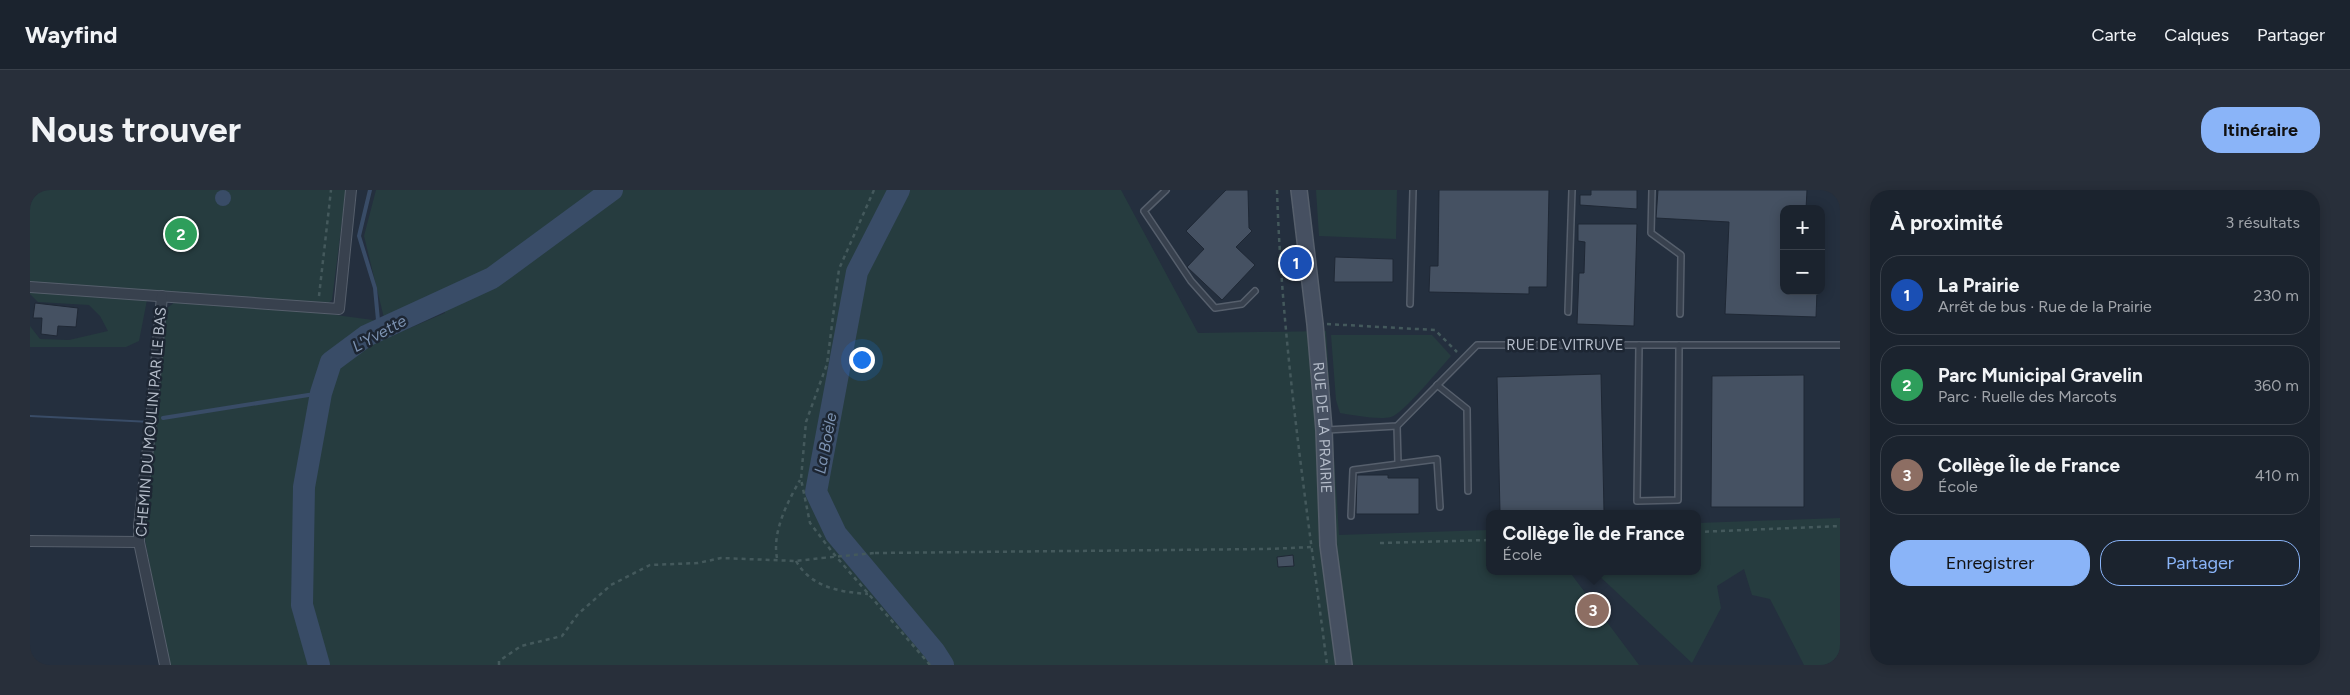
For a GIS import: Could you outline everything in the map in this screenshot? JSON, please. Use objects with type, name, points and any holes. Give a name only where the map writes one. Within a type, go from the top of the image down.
[{"type":"street","points":[[30,287],[340,309],[351,190]]},
{"type":"street","name":"RUE DE LA PRAIRIE","points":[[1299,190],[1315,324],[1324,430],[1328,545],[1344,665]]},
{"type":"street","name":"CHEMIN DU MOULIN PAR LE BAS","points":[[162,296],[139,542],[165,665]]},
{"type":"street","points":[[30,540],[139,542]]},
{"type":"lane","points":[[1166,190],[1144,212],[1191,281],[1215,308],[1242,304],[1255,291]]},
{"type":"lane","points":[[1410,304],[1413,190]]},
{"type":"lane","points":[[1568,312],[1572,190]]},
{"type":"lane","points":[[1652,190],[1651,233],[1681,255],[1680,314]]},
{"type":"lane","name":"RUE DE VITRUVE","points":[[1397,426],[1477,345],[1840,345]]},
{"type":"lane","points":[[1639,345],[1637,501],[1678,500],[1679,345]]},
{"type":"lane","points":[[1437,385],[1467,409],[1468,491]]},
{"type":"lane","points":[[1324,430],[1397,426],[1398,463]]},
{"type":"lane","points":[[1351,516],[1353,470],[1437,459],[1440,507]]},
{"type":"path","points":[[317,308],[331,190]]},
{"type":"path","points":[[874,190],[839,269],[827,364],[806,422],[801,479],[810,523],[868,594],[930,665]]},
{"type":"path","points":[[1277,190],[1278,239],[1292,390],[1327,665]]},
{"type":"path","points":[[1315,324],[1435,330],[1464,358]]},
{"type":"path","points":[[778,559],[774,545],[776,531],[784,518],[790,497],[801,479]]},
{"type":"path","points":[[1701,532],[1840,526]]},
{"type":"path","points":[[1380,543],[1486,540]]},
{"type":"path","points":[[499,665],[499,661],[521,646],[562,636],[578,614],[611,585],[650,565],[698,563],[721,558],[796,561],[875,553],[1308,547]]},
{"type":"path","points":[[796,561],[808,578],[843,591],[868,594]]},
{"type":"green space","points":[[30,190],[346,190],[332,300],[325,306],[147,300],[139,341],[126,347],[30,347],[30,326],[40,339],[69,340],[108,331],[100,316],[89,305],[38,302],[30,294]]},
{"type":"green space","points":[[376,190],[1121,190],[1198,333],[1326,331],[1339,535],[1486,530],[1486,575],[1572,575],[1639,665],[330,665],[311,606],[315,458],[325,397],[330,379],[342,365],[370,345],[445,313],[438,296],[384,318],[364,236]]},
{"type":"green space","points":[[1316,190],[1397,190],[1396,239],[1319,236]]},
{"type":"green space","points":[[175,302],[306,311],[373,320],[373,327],[324,360],[304,487],[302,605],[319,665],[168,665],[142,523],[156,420],[165,315],[166,309]]},
{"type":"green space","points":[[1331,335],[1432,335],[1451,356],[1397,414],[1386,418],[1373,418],[1340,413],[1336,400]]},
{"type":"green space","points":[[1840,518],[1840,665],[1804,665],[1770,599],[1752,595],[1744,569],[1717,586],[1721,608],[1692,663],[1598,575],[1701,575],[1701,523]]},
{"type":"water","points":[[220,190],[226,190],[231,195],[229,204],[220,206],[215,201],[215,195]]},
{"type":"water","points":[[30,415],[151,421],[151,423],[30,417]]},
{"type":"building","points":[[1226,190],[1248,190],[1249,228],[1252,231],[1236,247],[1255,265],[1222,300],[1187,267],[1204,249],[1186,231]]},
{"type":"building","points":[[1439,190],[1549,190],[1547,287],[1529,287],[1529,294],[1429,292],[1430,266],[1438,266]]},
{"type":"building","points":[[1591,190],[1637,190],[1637,209],[1580,205],[1580,195],[1591,195]]},
{"type":"building","points":[[1658,190],[1807,190],[1806,205],[1780,205],[1780,295],[1817,295],[1816,317],[1725,314],[1729,222],[1656,218]]},
{"type":"building","points":[[1578,224],[1637,224],[1634,326],[1577,324],[1579,273],[1584,273],[1585,242],[1578,241]]},
{"type":"building","points":[[1335,257],[1393,259],[1393,282],[1334,282]]},
{"type":"building","points":[[35,303],[78,308],[76,327],[58,326],[57,336],[41,334],[42,318],[33,318]]},
{"type":"building","points":[[1601,374],[1604,510],[1500,510],[1497,377]]},
{"type":"building","points":[[1804,375],[1804,507],[1711,507],[1712,376]]},
{"type":"building","points":[[1357,475],[1419,478],[1419,514],[1356,514]]},
{"type":"building","points":[[1293,555],[1294,566],[1278,567],[1277,557]]},
{"type":"waterway","points":[[370,190],[359,236],[375,288],[379,331]]},
{"type":"waterway","name":"L'Yvette","points":[[319,665],[302,605],[304,487],[321,393],[331,362],[366,336],[492,278],[612,190]]},
{"type":"waterway","name":"La Boële","points":[[899,190],[857,272],[816,492],[836,534],[934,651],[943,665]]},
{"type":"waterway","points":[[163,418],[321,393]]},
{"type":"place","name":"Parc Municipal Gravelin","points":[[181,234]]},
{"type":"place","name":"La Prairie","points":[[1296,263]]},
{"type":"place","name":"Collège Île de France","points":[[1593,610]]}]
